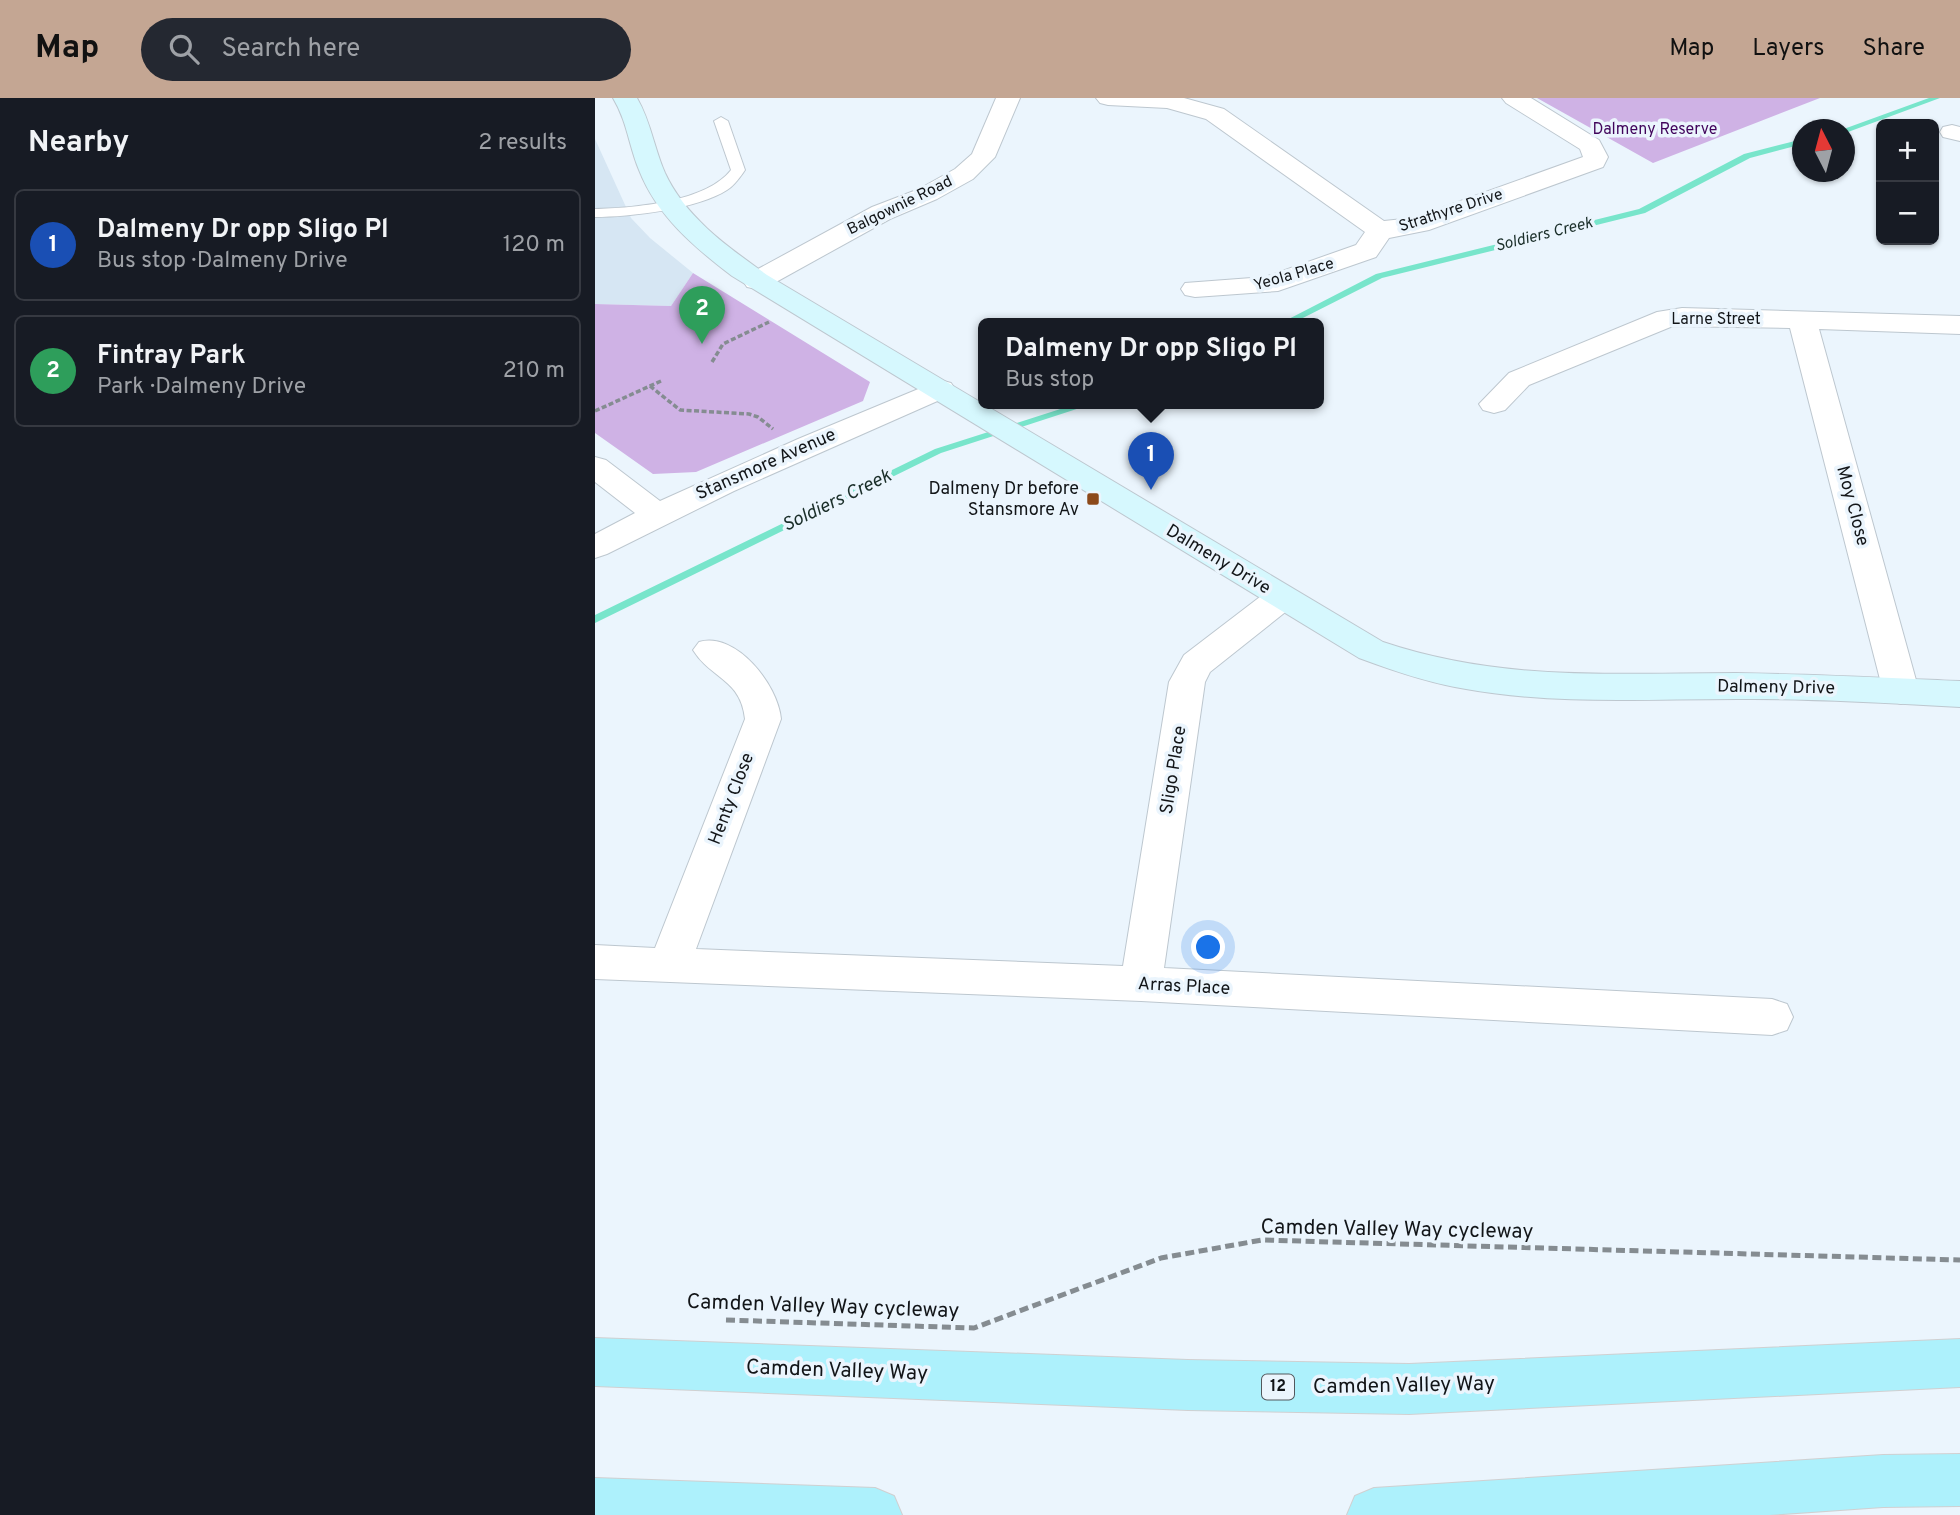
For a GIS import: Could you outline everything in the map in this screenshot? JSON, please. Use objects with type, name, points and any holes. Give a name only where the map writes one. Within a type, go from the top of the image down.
[{"type":"main road","name":"Camden Valley Way","points":[[595,1362],[1188,1385],[1409,1389],[1960,1363]]},
{"type":"main road","points":[[1374,1515],[1883,1481],[1960,1480]]},
{"type":"main road","points":[[595,1505],[875,1515]]},
{"type":"street","name":"Dalmeny Drive","points":[[625,98],[642,135],[654,177],[669,202],[704,240],[757,281],[1371,650],[1426,670],[1469,679],[1587,688],[1752,686],[1960,694]]},
{"type":"street","name":"Balgownie Road","points":[[757,281],[881,214],[928,194],[964,174],[983,157],[1007,98]]},
{"type":"street","name":"Strathyre Drive","points":[[1108,98],[1168,101],[1215,114],[1352,215],[1379,229],[1402,229],[1420,224],[1594,162],[1596,156],[1590,145],[1514,98]]},
{"type":"street","name":"Yeola Place","points":[[1195,289],[1268,285],[1345,261],[1366,251],[1374,243],[1379,229]]},
{"type":"street","name":"Larne Street","points":[[1494,404],[1519,379],[1667,318],[1682,316],[1960,325]]},
{"type":"street","name":"Moy Close","points":[[1802,320],[1901,691]]},
{"type":"street","name":"Stansmore Avenue","points":[[595,548],[657,514],[800,448],[940,389]]},
{"type":"street","points":[[595,467],[657,514]]},
{"type":"street","name":"Sligo Place","points":[[1141,984],[1187,682],[1197,664],[1281,598]]},
{"type":"street","name":"Henty Close","points":[[669,965],[763,719],[763,704],[758,690],[711,650]]},
{"type":"street","name":"Arras Place","points":[[595,962],[1141,984],[1772,1017]]},
{"type":"lane","points":[[595,214],[619,214],[719,189],[729,182],[738,170],[721,121]]},
{"type":"path","points":[[712,362],[723,344],[801,307]]},
{"type":"path","points":[[595,411],[661,381]]},
{"type":"path","points":[[650,386],[685,412],[736,413],[758,417],[800,448]]},
{"type":"path","name":"Camden Valley Way cycleway","points":[[717,1319],[974,1328],[1161,1258],[1262,1240],[1960,1260]]},
{"type":"shaded area","points":[[595,139],[631,218],[650,238],[693,273],[671,306],[595,304]]},
{"type":"green space","name":"Dalmeny Reserve","points":[[1537,98],[1820,98],[1653,163]]},
{"type":"green space","points":[[693,273],[870,382],[863,401],[696,472],[653,474],[595,433],[595,304],[671,306]]},
{"type":"waterway","name":"Soldiers Creek","points":[[1855,126],[1936,98]]},
{"type":"waterway","name":"Soldiers Creek","points":[[1295,318],[1379,276],[1642,211],[1747,156],[1792,144]]},
{"type":"waterway","name":"Soldiers Creek","points":[[595,619],[938,451],[1071,409]]},
{"type":"place","name":"Fintray Park","points":[[702,344]]},
{"type":"place","name":"Dalmeny Dr opp Sligo Pl","points":[[1151,490]]},
{"type":"place","name":"Dalmeny Dr before Stansmore Av","points":[[1093,499]]}]
